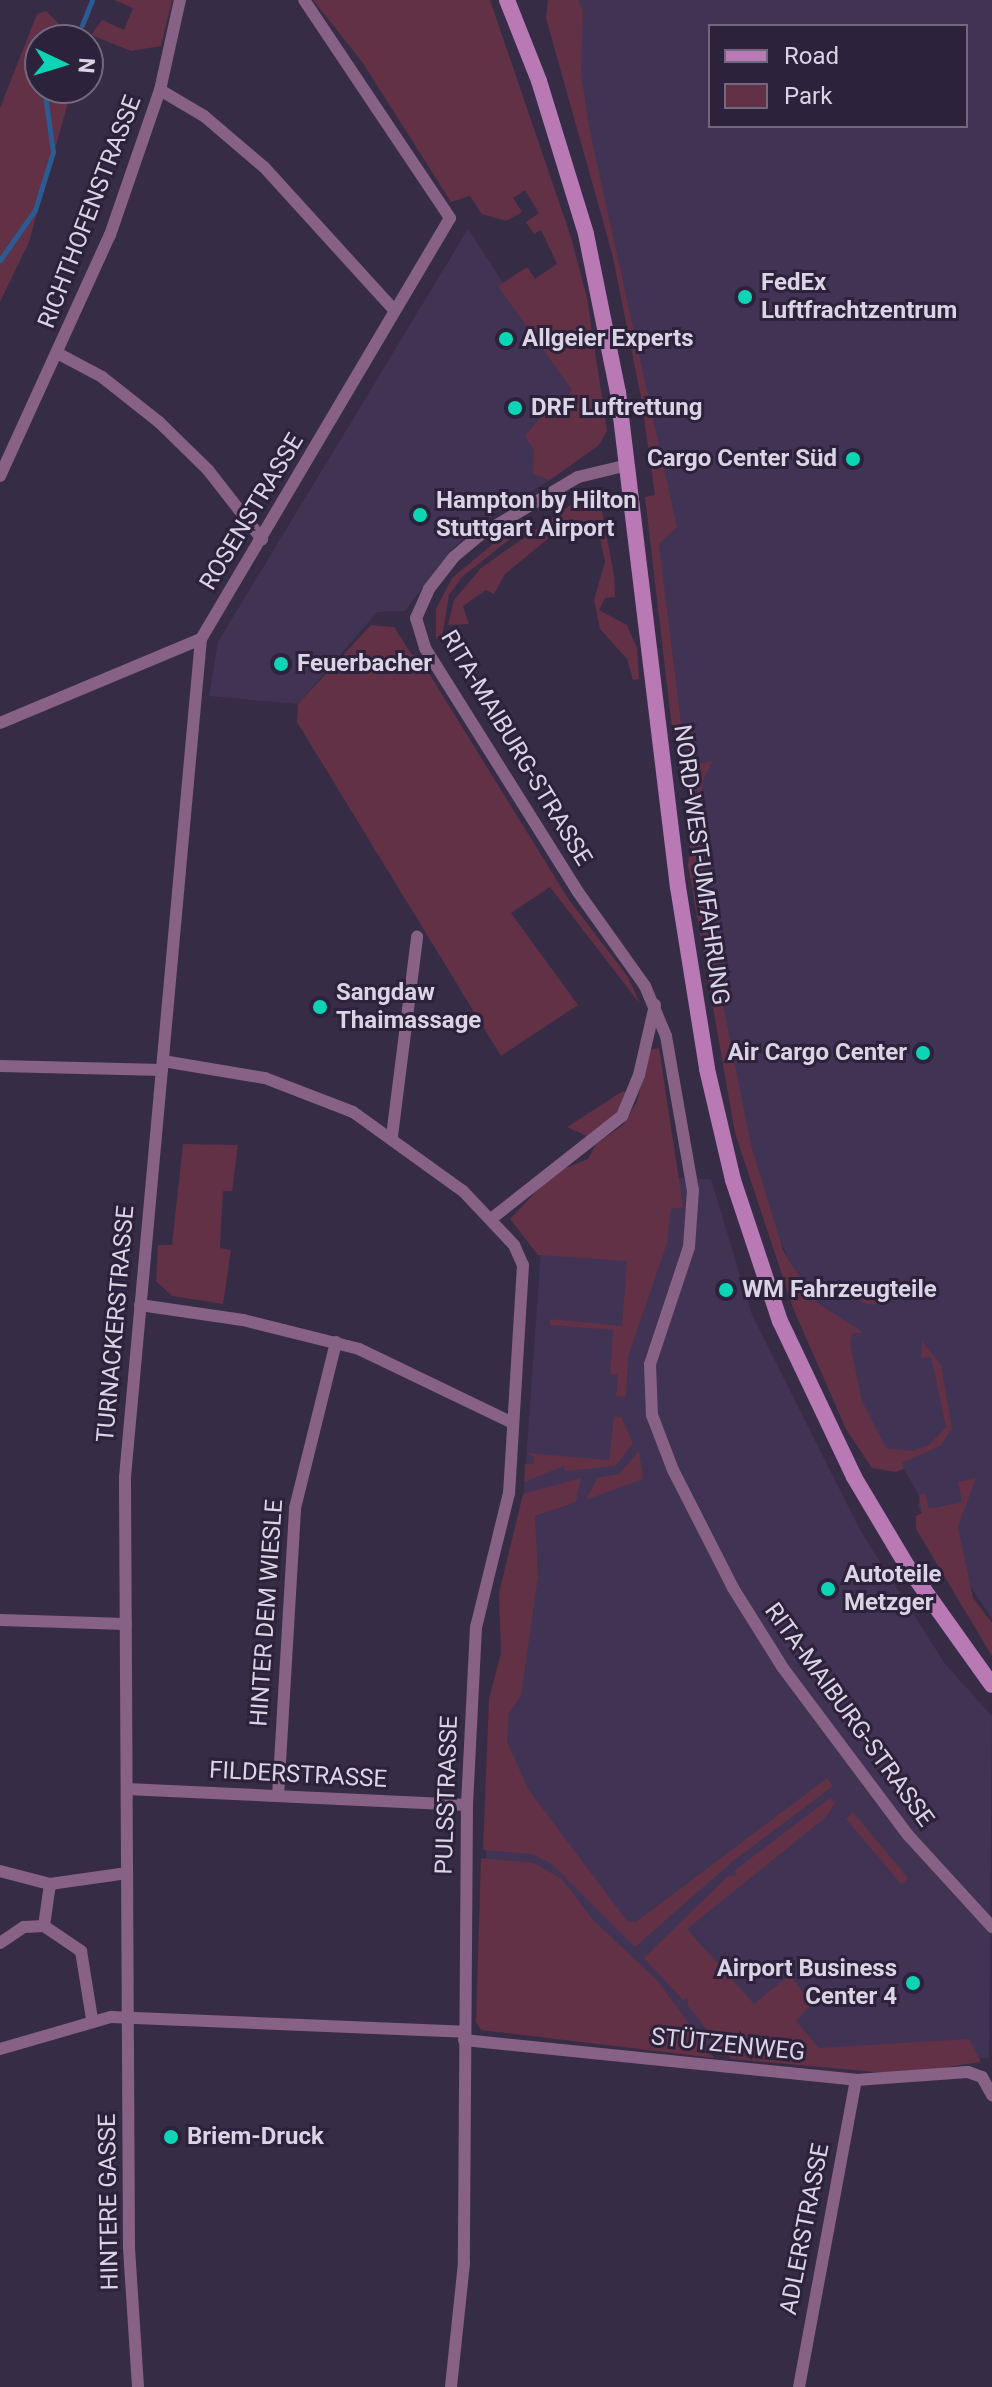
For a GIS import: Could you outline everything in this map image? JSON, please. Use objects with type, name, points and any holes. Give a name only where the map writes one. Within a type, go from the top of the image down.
[{"type":"main road","name":"NORD-WEST-UMFAHRUNG","points":[[507,0],[539,81],[586,234],[628,465],[695,1002],[719,1125],[748,1230],[780,1321],[854,1477],[907,1566],[992,1685]]},
{"type":"street","name":"RICHTHOFENSTRASSE","points":[[0,476],[59,354],[104,249],[160,90],[180,0]]},
{"type":"street","name":"ROSENSTRASSE","points":[[201,639],[450,218],[304,0]]},
{"type":"street","points":[[160,90],[204,116],[264,167],[394,310]]},
{"type":"street","points":[[59,354],[102,377],[159,422],[195,456],[262,539]]},
{"type":"street","name":"RITA-MAIBURG-STRASSE","points":[[628,465],[578,477],[480,535],[442,572],[416,618],[425,648],[448,686],[655,1005],[675,1072],[694,1207],[686,1260],[650,1364],[649,1397],[658,1436],[722,1567],[783,1668],[908,1835],[992,1927]]},
{"type":"street","points":[[0,723],[201,639]]},
{"type":"street","name":"TURNACKERSTRASSE","points":[[128,2016],[125,1477],[201,639]]},
{"type":"street","points":[[392,1136],[417,937]]},
{"type":"street","points":[[491,1219],[622,1116],[639,1075],[655,1005]]},
{"type":"street","name":"PULSSTRASSE","points":[[0,1066],[162,1065],[242,1072],[291,1086],[353,1112],[392,1136],[491,1219],[514,1245],[523,1265],[509,1493],[476,1627],[467,1805],[464,2263],[451,2387]]},
{"type":"street","points":[[140,1305],[232,1318],[336,1342],[414,1373],[513,1423]]},
{"type":"street","name":"HINTER DEM WIESLE","points":[[278,1796],[295,1508],[336,1342]]},
{"type":"street","points":[[0,1620],[126,1624]]},
{"type":"street","name":"FILDERSTRASSE","points":[[127,1789],[467,1805]]},
{"type":"street","points":[[0,1871],[50,1884],[127,1873]]},
{"type":"street","points":[[44,1926],[50,1884]]},
{"type":"street","points":[[0,1943],[24,1927],[44,1926],[81,1951],[92,2019]]},
{"type":"street","name":"STÜTZENWEG","points":[[0,2049],[92,2019],[128,2016],[464,2036],[856,2080],[968,2072],[985,2080],[992,2095]]},
{"type":"street","name":"HINTERE GASSE","points":[[128,2016],[129,2247],[138,2387]]},
{"type":"street","name":"ADLERSTRASSE","points":[[799,2387],[856,2080]]},
{"type":"shaded area","points":[[548,0],[992,0],[992,1619],[918,1507],[919,1496],[901,1464],[890,1460],[767,1215],[741,1133],[693,854],[694,790],[678,720],[653,502],[657,492],[632,325],[546,17]]},
{"type":"shaded area","points":[[468,229],[574,392],[550,480],[494,514],[450,551],[405,611],[377,612],[298,704],[209,696],[218,642]]},
{"type":"shaded area","points":[[579,1175],[711,1179],[752,1315],[860,1530],[945,1664],[992,1716],[989,2058],[849,2061],[483,2022],[487,1798],[522,1517],[541,1250]]},
{"type":"green space","points":[[114,0],[172,0],[161,46],[131,51],[104,40],[104,24],[99,24],[102,20],[124,30],[133,8]]},
{"type":"green space","points":[[313,0],[490,0],[571,237],[587,298],[607,431],[599,445],[550,480],[533,474],[534,450],[525,436],[553,402],[558,406],[572,390],[498,286],[527,267],[535,279],[557,264],[541,230],[534,234],[526,222],[539,213],[525,190],[513,198],[522,212],[506,221],[482,214],[470,196],[451,202],[363,63]]},
{"type":"green space","points":[[548,0],[578,0],[583,11],[581,73],[589,127],[677,527],[659,544],[684,748],[672,728],[645,497],[655,495],[641,397],[612,253],[546,18]]},
{"type":"green space","points":[[46,11],[59,24],[33,24],[37,14]]},
{"type":"green space","points":[[24,47],[24,104],[68,104],[29,242],[0,302],[0,108]]},
{"type":"green space","points":[[582,497],[600,501],[614,575],[615,597],[605,598],[599,610],[627,625],[637,648],[639,679],[633,680],[627,659],[600,629],[594,600],[605,562],[598,528],[591,521],[577,521],[555,533],[505,574],[494,594],[486,590],[463,606],[469,624],[448,625],[454,600],[481,568]]},
{"type":"green space","points":[[511,529],[515,535],[462,577],[449,595],[442,637],[436,639],[436,609],[452,578]]},
{"type":"green space","points":[[371,625],[394,627],[412,655],[417,654],[569,900],[628,977],[640,1004],[550,887],[511,913],[578,1005],[501,1056],[297,722],[298,704]]},
{"type":"green space","points":[[692,731],[699,764],[713,761],[703,780],[700,816],[713,954],[751,1145],[783,1250],[813,1300],[864,1333],[852,1333],[850,1343],[862,1401],[886,1448],[912,1451],[929,1445],[946,1427],[931,1357],[921,1358],[922,1341],[941,1365],[952,1429],[940,1446],[902,1463],[904,1469],[895,1472],[872,1468],[846,1429],[793,1308],[735,1133],[688,865],[697,791],[684,732]]},
{"type":"green space","points":[[659,1048],[683,1207],[671,1209],[667,1243],[628,1357],[626,1397],[616,1396],[618,1375],[610,1374],[613,1330],[550,1325],[550,1319],[622,1326],[627,1261],[538,1255],[510,1219],[554,1173],[588,1159],[596,1144],[623,1125],[637,1102],[650,1050]]},
{"type":"green space","points":[[623,1091],[628,1094],[617,1113],[587,1136],[567,1127]]},
{"type":"green space","points":[[183,1144],[238,1145],[232,1191],[223,1191],[220,1248],[231,1250],[223,1304],[172,1296],[156,1281],[158,1245],[172,1245]]},
{"type":"green space","points":[[900,1280],[907,1283],[886,1304],[866,1304],[848,1294]]},
{"type":"green space","points":[[614,1416],[621,1417],[633,1443],[615,1466],[565,1471],[564,1466],[524,1482],[525,1464],[534,1464],[534,1457],[526,1453],[609,1460]]},
{"type":"green space","points":[[639,1451],[643,1479],[586,1500],[597,1478],[619,1474]]},
{"type":"green space","points":[[581,1478],[576,1502],[535,1516],[538,1577],[521,1696],[509,1713],[507,1741],[528,1789],[627,1921],[636,1922],[827,1778],[833,1786],[733,1861],[635,1947],[552,1864],[532,1854],[483,1850],[489,1699],[501,1653],[499,1593],[523,1494]]},
{"type":"green space","points":[[976,1478],[958,1527],[973,1598],[992,1623],[992,1656],[916,1529],[916,1516],[922,1513],[919,1495],[925,1493],[929,1509],[962,1502],[958,1482]]},
{"type":"green space","points":[[840,1796],[825,1818],[687,1929],[754,2004],[790,1975],[812,2004],[796,2021],[819,2048],[969,2039],[981,2062],[898,2074],[731,2059],[688,2006],[687,1998],[683,2000],[644,1958],[728,1876],[737,1875],[734,1871],[830,1798],[834,1802]]},
{"type":"green space","points":[[853,1812],[908,1878],[902,1885],[846,1819]]},
{"type":"green space","points":[[481,1858],[534,1863],[562,1879],[593,1920],[657,1980],[714,2058],[481,2030],[476,2022]]},
{"type":"waterway","points":[[82,24],[92,0]]},
{"type":"waterway","points":[[0,260],[35,210],[53,152],[46,104]]},
{"type":"place","name":"FedEx Luftfrachtzentrum","points":[[745,297]]},
{"type":"place","name":"Allgeier Experts","points":[[506,339]]},
{"type":"place","name":"DRF Luftrettung","points":[[515,408]]},
{"type":"place","name":"Cargo Center Süd","points":[[853,459]]},
{"type":"place","name":"Hampton by Hilton Stuttgart Airport","points":[[420,515]]},
{"type":"place","name":"Feuerbacher","points":[[281,664]]},
{"type":"place","name":"Sangdaw Thaimassage","points":[[320,1007]]},
{"type":"place","name":"Air Cargo Center","points":[[923,1053]]},
{"type":"place","name":"WM Fahrzeugteile","points":[[726,1290]]},
{"type":"place","name":"Autoteile Metzger","points":[[828,1589]]},
{"type":"place","name":"Airport Business Center 4","points":[[913,1983]]},
{"type":"place","name":"Briem-Druck","points":[[171,2137]]}]
